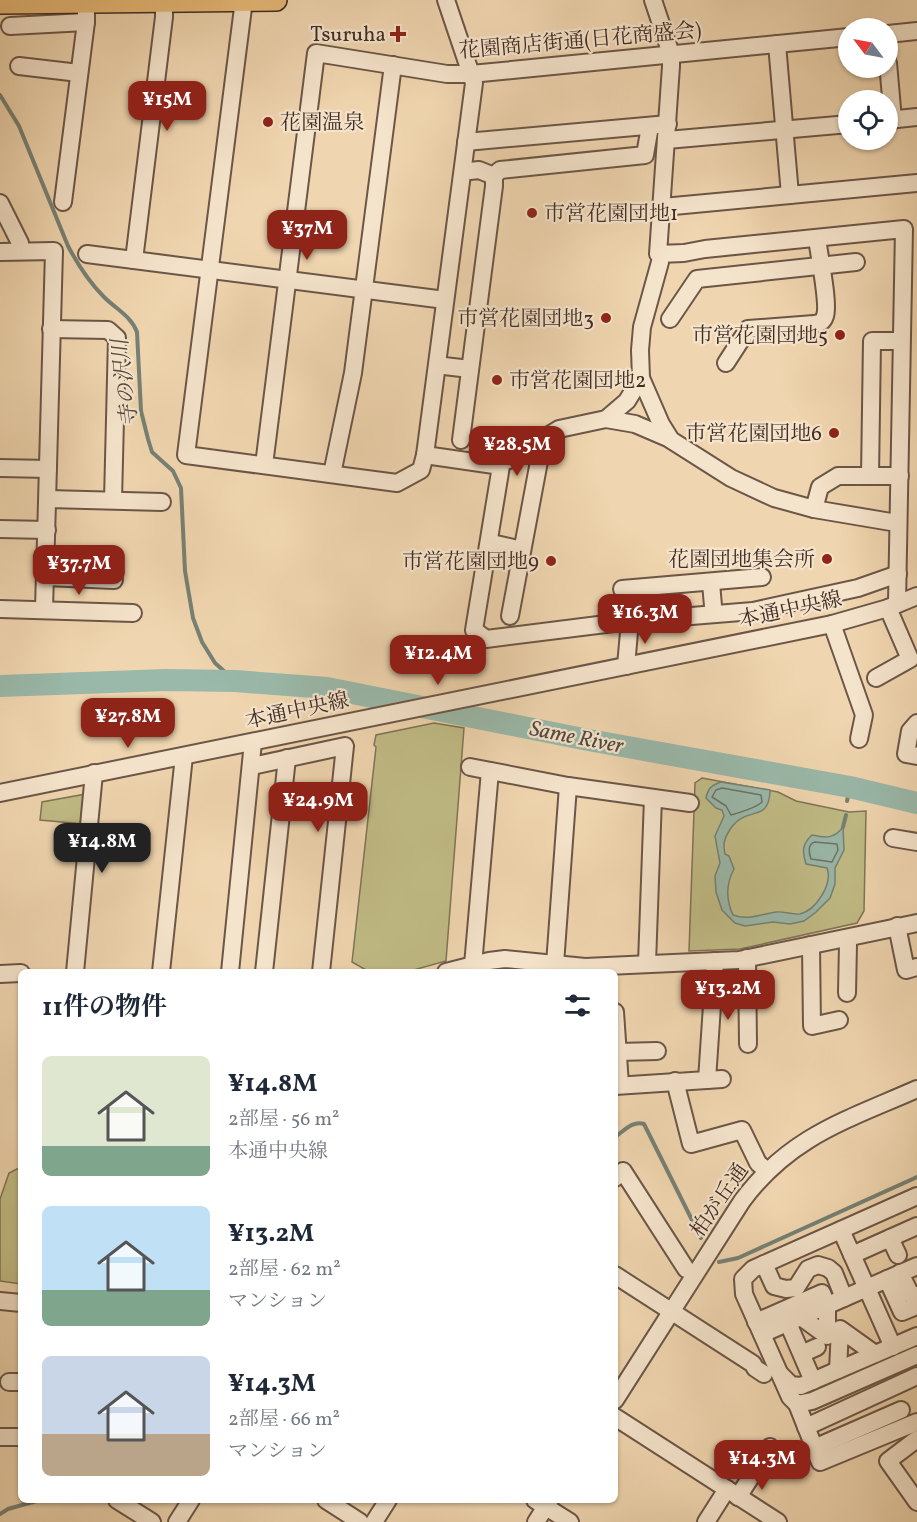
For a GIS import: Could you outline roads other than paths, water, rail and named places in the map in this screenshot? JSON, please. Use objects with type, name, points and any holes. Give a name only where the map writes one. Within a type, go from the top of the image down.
[{"type":"main road","points":[[0,3],[86,12],[164,2],[276,0]]},
{"type":"street","points":[[244,0],[186,455],[397,483],[421,470],[425,455],[474,84],[446,0]]},
{"type":"street","points":[[653,0],[671,54],[663,207],[658,254],[904,229],[911,291],[900,476],[898,574],[892,605],[910,659],[876,678]]},
{"type":"street","points":[[134,260],[164,2]]},
{"type":"street","points":[[10,26],[86,12],[63,202]]},
{"type":"street","points":[[898,33],[917,31]]},
{"type":"street","name":"花園商店街通(日花商盛会)","points":[[288,279],[316,53],[447,74],[471,74],[838,38]]},
{"type":"street","points":[[777,44],[790,195]]},
{"type":"street","points":[[333,474],[352,373],[393,64]]},
{"type":"street","points":[[19,66],[79,73]]},
{"type":"street","points":[[898,119],[917,117]]},
{"type":"street","points":[[466,142],[667,132],[785,130],[838,125]]},
{"type":"street","points":[[461,440],[494,176],[500,170],[645,155],[649,132]]},
{"type":"street","points":[[470,171],[478,170],[494,176]]},
{"type":"street","points":[[663,207],[917,183]]},
{"type":"street","points":[[0,203],[20,243],[20,251]]},
{"type":"street","points":[[726,363],[748,329],[820,323],[824,319],[826,308],[818,245]]},
{"type":"street","points":[[0,252],[54,251],[44,609]]},
{"type":"street","points":[[87,254],[445,300]]},
{"type":"street","points":[[723,255],[724,276]]},
{"type":"street","points":[[660,262],[642,327],[641,378],[652,406],[670,440]]},
{"type":"street","points":[[670,320],[697,279],[856,262]]},
{"type":"street","points":[[264,465],[288,279]]},
{"type":"street","points":[[51,329],[108,330],[117,338],[113,500]]},
{"type":"street","points":[[870,476],[872,341],[896,342]]},
{"type":"street","points":[[444,366],[470,369]]},
{"type":"street","points":[[606,418],[627,401],[641,378]]},
{"type":"street","points":[[508,460],[567,426],[606,418],[634,424],[670,440],[731,478],[756,490],[814,509],[891,522]]},
{"type":"street","points":[[510,616],[540,456],[535,444]]},
{"type":"street","points":[[425,455],[501,466],[474,630],[486,639],[630,621],[753,611],[858,588],[898,574]]},
{"type":"street","points":[[0,468],[48,469]]},
{"type":"street","points":[[814,509],[820,487],[838,476],[900,476]]},
{"type":"street","points":[[48,499],[162,502]]},
{"type":"street","points":[[0,529],[47,530]]},
{"type":"street","points":[[496,544],[522,550]]},
{"type":"street","points":[[46,577],[114,580]]},
{"type":"street","points":[[621,589],[762,577]]},
{"type":"street","points":[[711,583],[713,606]]},
{"type":"street","name":"本通中央線","points":[[0,793],[832,624],[917,596]]},
{"type":"street","points":[[0,609],[133,613]]},
{"type":"street","points":[[623,667],[630,621]]},
{"type":"street","points":[[832,624],[864,715],[859,739]]},
{"type":"street","points":[[917,723],[910,731],[906,754],[917,756]]},
{"type":"street","points":[[230,969],[252,766],[259,741]]},
{"type":"street","points":[[252,766],[345,746],[321,969]]},
{"type":"street","points":[[161,969],[184,756]]},
{"type":"street","points":[[264,969],[287,758]]},
{"type":"street","points":[[470,767],[568,786],[690,803]]},
{"type":"street","points":[[473,965],[490,771]]},
{"type":"street","points":[[75,969],[94,773]]},
{"type":"street","points":[[558,967],[568,786]]},
{"type":"street","points":[[647,963],[653,798]]},
{"type":"street","points":[[893,838],[917,842]]},
{"type":"street","points":[[458,969],[506,959],[522,966],[612,969],[647,963],[747,958],[917,923]]},
{"type":"street","points":[[897,926],[906,970],[917,968]]},
{"type":"street","points":[[847,993],[848,944]]},
{"type":"street","points":[[811,945],[812,1026],[839,1020]]},
{"type":"street","points":[[747,958],[748,1044]]},
{"type":"street","points":[[657,1051],[618,1052],[618,1085],[715,1079],[715,961]]},
{"type":"street","points":[[0,974],[18,973]]},
{"type":"street","points":[[675,1081],[691,1144],[742,1130],[758,1163],[766,1171]]},
{"type":"street","name":"柏が丘通","points":[[618,1395],[742,1201],[766,1171],[808,1138],[917,1089]]},
{"type":"street","points":[[618,1175],[623,1171],[686,1269]]},
{"type":"street","points":[[859,1429],[844,1421],[832,1432],[822,1429],[812,1424],[789,1397],[772,1375],[759,1328],[744,1294],[743,1279],[753,1269],[917,1196]]},
{"type":"street","points":[[852,1255],[917,1226]]},
{"type":"street","points":[[841,1230],[893,1347]]},
{"type":"street","points":[[891,1238],[898,1255]]},
{"type":"street","points":[[764,1264],[774,1286],[786,1289],[796,1287],[808,1269],[818,1265],[828,1268],[834,1273],[844,1298]]},
{"type":"street","points":[[759,1328],[795,1320],[917,1266]]},
{"type":"street","points":[[893,1276],[911,1295],[917,1295]]},
{"type":"street","points":[[893,1276],[902,1312],[917,1306]]},
{"type":"street","points":[[618,1277],[753,1364],[754,1368],[791,1385],[801,1386],[917,1336]]},
{"type":"street","points":[[759,1328],[822,1293],[827,1305],[827,1336],[795,1320]]},
{"type":"street","points":[[0,1301],[18,1303]]},
{"type":"street","points":[[795,1320],[804,1353],[816,1380]]},
{"type":"street","points":[[838,1370],[840,1329],[875,1354]]},
{"type":"street","points":[[797,1404],[812,1401],[917,1355]]},
{"type":"street","points":[[812,1424],[917,1376]]},
{"type":"street","points":[[891,1388],[911,1424]]},
{"type":"street","points":[[859,1429],[861,1416],[878,1409],[872,1397]]},
{"type":"street","points":[[618,1419],[778,1522]]},
{"type":"street","points":[[812,1424],[814,1448],[820,1462],[911,1424]]},
{"type":"street","points":[[814,1448],[859,1429],[911,1424]]},
{"type":"street","points":[[911,1424],[888,1461],[917,1502]]},
{"type":"street","points":[[0,1437],[18,1437]]},
{"type":"street","points":[[706,1522],[770,1447]]},
{"type":"street","points":[[122,1503],[152,1522]]},
{"type":"street","points":[[177,1522],[189,1503]]},
{"type":"street","points":[[331,1503],[360,1522]]},
{"type":"street","points":[[374,1522],[386,1503]]},
{"type":"street","points":[[536,1522],[544,1503]]},
{"type":"street","points":[[545,1503],[570,1522]]},
{"type":"water","points":[[721,782],[770,790],[764,809],[740,819],[725,839],[725,854],[729,856],[734,869],[729,880],[728,892],[733,915],[744,917],[776,912],[800,914],[806,912],[822,896],[828,881],[828,874],[827,868],[806,864],[805,845],[812,835],[829,837],[843,827],[844,850],[835,868],[835,884],[830,898],[804,921],[790,924],[773,922],[745,926],[735,923],[722,910],[716,892],[715,876],[720,863],[715,836],[724,816],[722,810],[716,808],[706,798],[711,787]]},
{"type":"waterway","name":"寺の沢川","points":[[0,95],[19,126],[68,246],[76,260],[93,285],[127,317],[137,332],[141,411],[148,439],[152,452],[173,471],[181,488],[185,571],[193,618],[202,642],[215,663],[235,681]]},
{"type":"waterway","name":"Same River","points":[[0,686],[166,680],[235,681],[327,688],[583,739],[850,787],[917,803]]},
{"type":"waterway","points":[[847,801],[850,787]]},
{"type":"waterway","points":[[843,827],[846,815]]},
{"type":"waterway","points":[[618,1135],[632,1125],[644,1124],[701,1238]]},
{"type":"waterway","points":[[719,1262],[738,1258],[917,1177]]},
{"type":"waterway","points":[[0,1514],[8,1509],[29,1503]]},
{"type":"place","name":"Tsuruha","points":[[398,34]]},
{"type":"place","name":"花園温泉","points":[[268,122]]},
{"type":"place","name":"市営花園団地1","points":[[532,213]]},
{"type":"place","name":"市営花園団地3","points":[[606,318]]},
{"type":"place","name":"市営花園団地5","points":[[840,335]]},
{"type":"place","name":"市営花園団地2","points":[[497,380]]},
{"type":"place","name":"市営花園団地6","points":[[834,433]]},
{"type":"place","name":"花園団地集会所","points":[[827,559]]},
{"type":"place","name":"市営花園団地9","points":[[551,561]]}]
